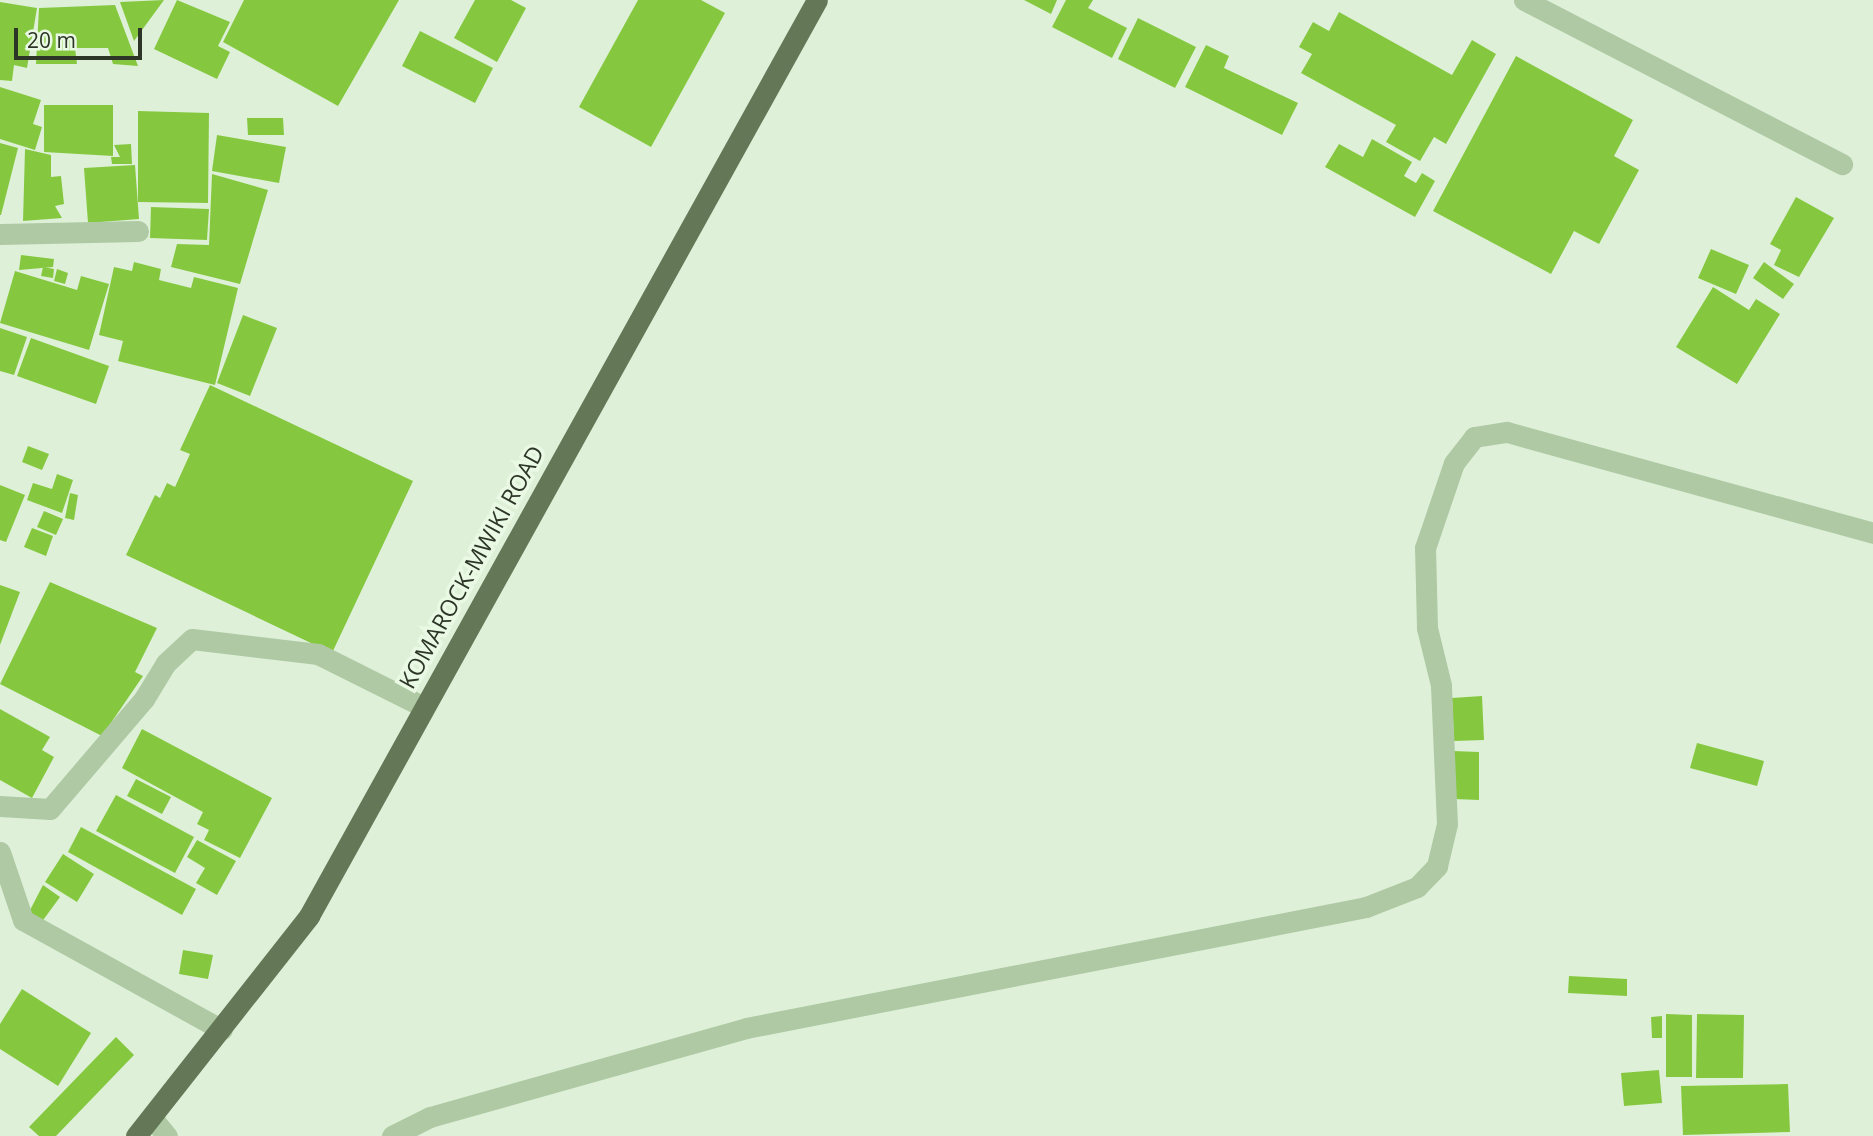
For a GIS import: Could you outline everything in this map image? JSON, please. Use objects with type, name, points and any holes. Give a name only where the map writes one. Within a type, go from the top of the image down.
[{"type":"main road","name":"KOMAROCK-MWIKI ROAD","points":[[136,1136],[153,1119],[309,916],[422,706],[817,0]]},
{"type":"street","points":[[1524,0],[1842,163]]},
{"type":"street","points":[[0,234],[138,231]]},
{"type":"street","points":[[392,1136],[430,1117],[746,1028],[1366,907],[1417,887],[1437,866],[1447,824],[1441,685],[1427,628],[1425,548],[1454,463],[1474,437],[1507,432],[1873,533]]},
{"type":"street","points":[[0,806],[50,809],[192,639],[318,654],[422,706]]},
{"type":"street","points":[[0,852],[23,920],[222,1030]]},
{"type":"street","points":[[153,1119],[167,1136]]},
{"type":"building","points":[[164,0],[134,41],[120,2]]},
{"type":"building","points":[[177,0],[230,22],[218,46],[230,52],[217,79],[154,49]]},
{"type":"building","points":[[244,0],[399,0],[338,106],[223,42]]},
{"type":"building","points":[[475,0],[511,0],[526,8],[497,62],[454,38]]},
{"type":"building","points":[[638,0],[701,0],[725,13],[651,147],[579,107]]},
{"type":"building","points":[[1024,0],[1057,0],[1051,14]]},
{"type":"building","points":[[1066,0],[1093,0],[1088,8],[1127,28],[1112,58],[1052,27]]},
{"type":"building","points":[[0,2],[37,8],[27,68],[14,65],[12,81],[0,80]]},
{"type":"building","points":[[115,5],[138,66],[113,64],[108,48],[75,48],[77,64],[36,64],[39,8]]},
{"type":"building","points":[[1339,12],[1452,75],[1472,40],[1496,54],[1446,144],[1434,137],[1420,161],[1386,142],[1396,125],[1301,73],[1312,54],[1299,47],[1313,22],[1329,31]]},
{"type":"building","points":[[1138,18],[1196,47],[1175,88],[1118,59]]},
{"type":"building","points":[[420,31],[493,68],[475,103],[402,66]]},
{"type":"building","points":[[1206,45],[1229,56],[1224,68],[1298,103],[1282,135],[1185,87]]},
{"type":"building","points":[[1516,56],[1633,120],[1614,156],[1639,170],[1599,244],[1574,231],[1551,274],[1433,211]]},
{"type":"building","points":[[0,87],[41,100],[33,124],[42,127],[35,150],[0,139]]},
{"type":"building","points":[[44,105],[113,105],[113,156],[44,152]]},
{"type":"building","points":[[138,111],[209,113],[208,203],[138,202]]},
{"type":"building","points":[[247,118],[283,118],[284,135],[248,135]]},
{"type":"building","points":[[217,135],[286,147],[279,183],[212,171]]},
{"type":"building","points":[[1372,139],[1412,162],[1404,176],[1416,183],[1422,173],[1435,181],[1415,217],[1325,167],[1339,144],[1363,157]]},
{"type":"building","points":[[0,143],[18,148],[1,215],[0,215]]},
{"type":"building","points":[[131,144],[132,164],[112,164],[111,157],[120,157],[114,145]]},
{"type":"building","points":[[25,149],[51,155],[51,177],[61,176],[64,204],[55,206],[62,218],[23,221]]},
{"type":"building","points":[[135,165],[139,219],[88,223],[84,168]]},
{"type":"building","points":[[212,174],[268,190],[240,284],[171,267],[177,244],[209,245]]},
{"type":"building","points":[[1796,197],[1834,218],[1799,277],[1774,265],[1781,250],[1770,244]]},
{"type":"building","points":[[151,207],[209,209],[207,240],[150,238]]},
{"type":"building","points":[[1711,249],[1749,265],[1736,294],[1698,278]]},
{"type":"building","points":[[21,255],[54,259],[53,267],[19,270]]},
{"type":"building","points":[[134,262],[161,269],[159,280],[191,288],[194,277],[238,288],[215,385],[118,361],[123,341],[99,335],[114,267],[132,271]]},
{"type":"building","points":[[1764,262],[1794,284],[1783,299],[1753,278]]},
{"type":"building","points":[[43,267],[54,269],[53,278],[41,276]]},
{"type":"building","points":[[57,269],[68,273],[65,284],[54,281]]},
{"type":"building","points":[[15,271],[77,290],[81,276],[109,284],[89,350],[0,323]]},
{"type":"building","points":[[1713,287],[1749,310],[1756,299],[1780,314],[1737,384],[1676,347]]},
{"type":"building","points":[[243,315],[277,328],[250,396],[217,383]]},
{"type":"building","points":[[0,328],[27,337],[14,375],[0,371]]},
{"type":"building","points":[[31,338],[109,366],[96,404],[17,376]]},
{"type":"building","points":[[210,385],[413,481],[332,653],[126,555],[155,495],[160,498],[167,483],[175,487],[190,454],[180,450]]},
{"type":"building","points":[[28,446],[49,454],[42,470],[22,462]]},
{"type":"building","points":[[57,474],[73,480],[62,513],[27,500],[33,483],[52,489]]},
{"type":"building","points":[[0,485],[25,495],[6,542],[0,540]]},
{"type":"building","points":[[70,493],[78,495],[74,520],[65,518]]},
{"type":"building","points":[[44,511],[63,519],[56,535],[37,527]]},
{"type":"building","points":[[32,528],[53,536],[46,556],[24,547]]},
{"type":"building","points":[[50,582],[157,628],[135,672],[143,676],[102,736],[0,684]]},
{"type":"building","points":[[0,585],[20,592],[0,645]]},
{"type":"building","points":[[1482,696],[1484,740],[1454,741],[1452,698]]},
{"type":"building","points":[[0,709],[50,737],[42,750],[54,757],[32,798],[0,780]]},
{"type":"building","points":[[142,729],[272,798],[240,858],[204,840],[209,830],[197,824],[203,812],[122,768]]},
{"type":"building","points":[[1697,743],[1764,761],[1757,786],[1690,768]]},
{"type":"building","points":[[1453,751],[1479,752],[1479,800],[1454,799]]},
{"type":"building","points":[[136,779],[171,797],[162,814],[127,796]]},
{"type":"building","points":[[116,795],[194,837],[175,873],[96,831]]},
{"type":"building","points":[[81,827],[196,889],[182,915],[68,852]]},
{"type":"building","points":[[197,840],[236,861],[217,895],[196,883],[205,868],[187,857]]},
{"type":"building","points":[[63,854],[94,874],[77,902],[45,882]]},
{"type":"building","points":[[43,885],[60,897],[41,923],[28,914]]},
{"type":"building","points":[[183,950],[213,955],[208,979],[179,974]]},
{"type":"building","points":[[1569,976],[1627,979],[1627,996],[1568,993]]},
{"type":"building","points":[[22,989],[91,1033],[58,1086],[0,1049],[0,1024]]},
{"type":"building","points":[[1666,1014],[1692,1015],[1692,1077],[1666,1077]]},
{"type":"building","points":[[1697,1014],[1744,1015],[1743,1078],[1696,1078]]},
{"type":"building","points":[[1662,1016],[1662,1038],[1652,1038],[1651,1017]]},
{"type":"building","points":[[116,1037],[134,1055],[56,1136],[39,1136],[29,1127]]},
{"type":"building","points":[[1659,1070],[1662,1103],[1624,1106],[1621,1073]]},
{"type":"building","points":[[1788,1084],[1790,1132],[1683,1135],[1681,1086]]}]
